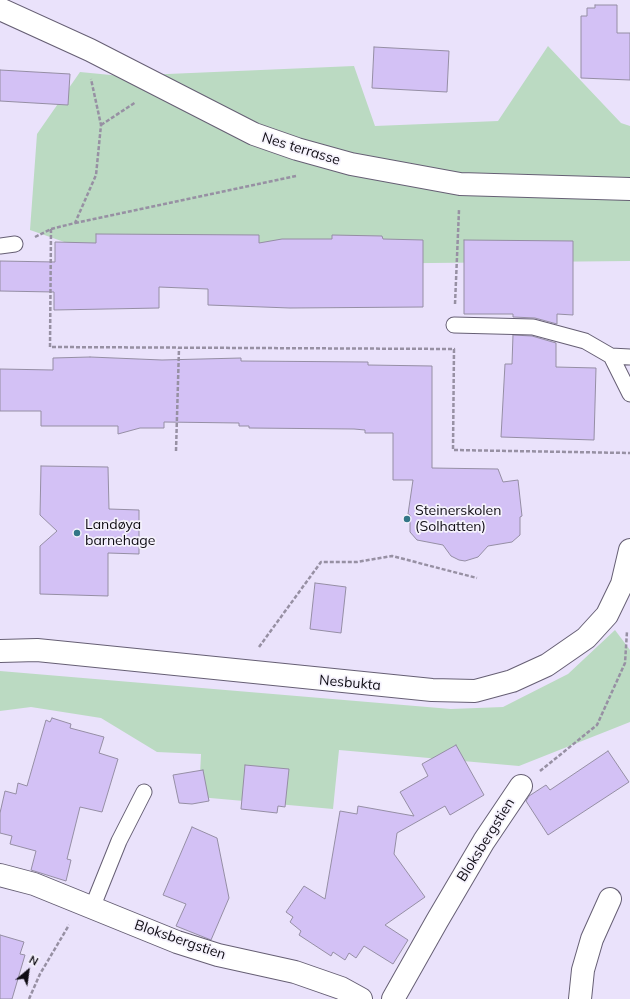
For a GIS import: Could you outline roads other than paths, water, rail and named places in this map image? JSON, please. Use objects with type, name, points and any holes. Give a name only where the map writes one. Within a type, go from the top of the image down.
[{"type":"street","name":"Nes terrasse","points":[[0,9],[90,50],[254,134],[297,149],[351,164],[460,184],[630,190]]},
{"type":"street","name":"Nesbukta","points":[[0,651],[37,650],[241,672],[432,690],[475,691],[512,681],[547,665],[586,638],[607,615],[622,584],[630,550]]},
{"type":"street","name":"Bloksbergstien","points":[[394,999],[464,874],[521,786]]},
{"type":"street","name":"Bloksbergstien","points":[[0,875],[34,884],[176,942],[218,954],[295,972],[342,988],[361,999]]},
{"type":"street","points":[[580,999],[583,970],[592,939],[610,898]]},
{"type":"lane","points":[[0,246],[15,244]]},
{"type":"lane","points":[[454,325],[533,327],[585,341],[612,356],[630,357]]},
{"type":"lane","points":[[612,356],[630,394]]},
{"type":"lane","points":[[87,906],[144,792]]},
{"type":"place","name":"Steinerskolen (Solhatten)","points":[[407,519]]},
{"type":"place","name":"Landøya barnehage","points":[[77,533]]}]
